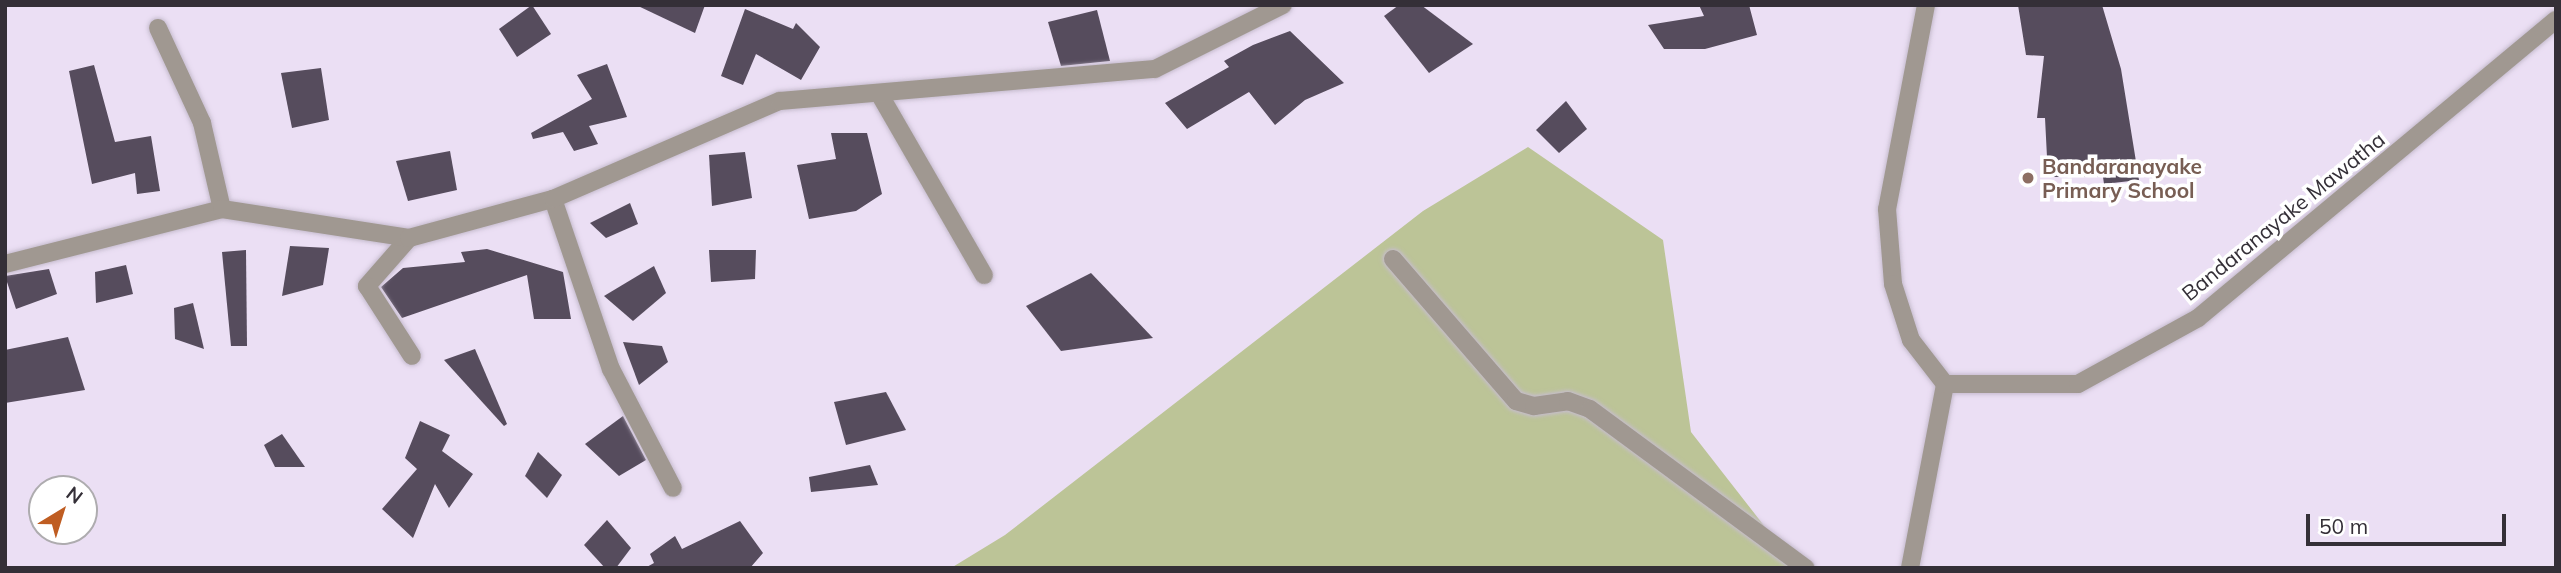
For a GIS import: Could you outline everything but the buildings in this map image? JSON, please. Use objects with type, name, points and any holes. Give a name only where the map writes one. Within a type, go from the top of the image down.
[{"type":"street","points":[[5,264],[222,209],[409,239],[552,199],[780,101],[880,95],[1155,69],[1283,5]]},
{"type":"street","points":[[1910,568],[1945,384],[1911,340],[1893,284],[1887,209],[1926,5]]},
{"type":"street","name":"Bandaranayake Mawatha","points":[[1945,384],[2078,384],[2197,318],[2556,20]]},
{"type":"street","points":[[158,28],[202,123],[222,209]]},
{"type":"street","points":[[880,95],[984,275]]},
{"type":"street","points":[[552,199],[611,369],[673,488]]},
{"type":"street","points":[[409,239],[367,286],[412,356]]},
{"type":"street","points":[[1393,259],[1516,401],[1534,406],[1568,401],[1590,409],[1806,568]]},
{"type":"green space","points":[[1528,147],[1663,240],[1691,432],[1797,568],[951,568],[1005,535],[1423,211]]},
{"type":"place","name":"Bandaranayake Primary School","points":[[2028,178]]}]
